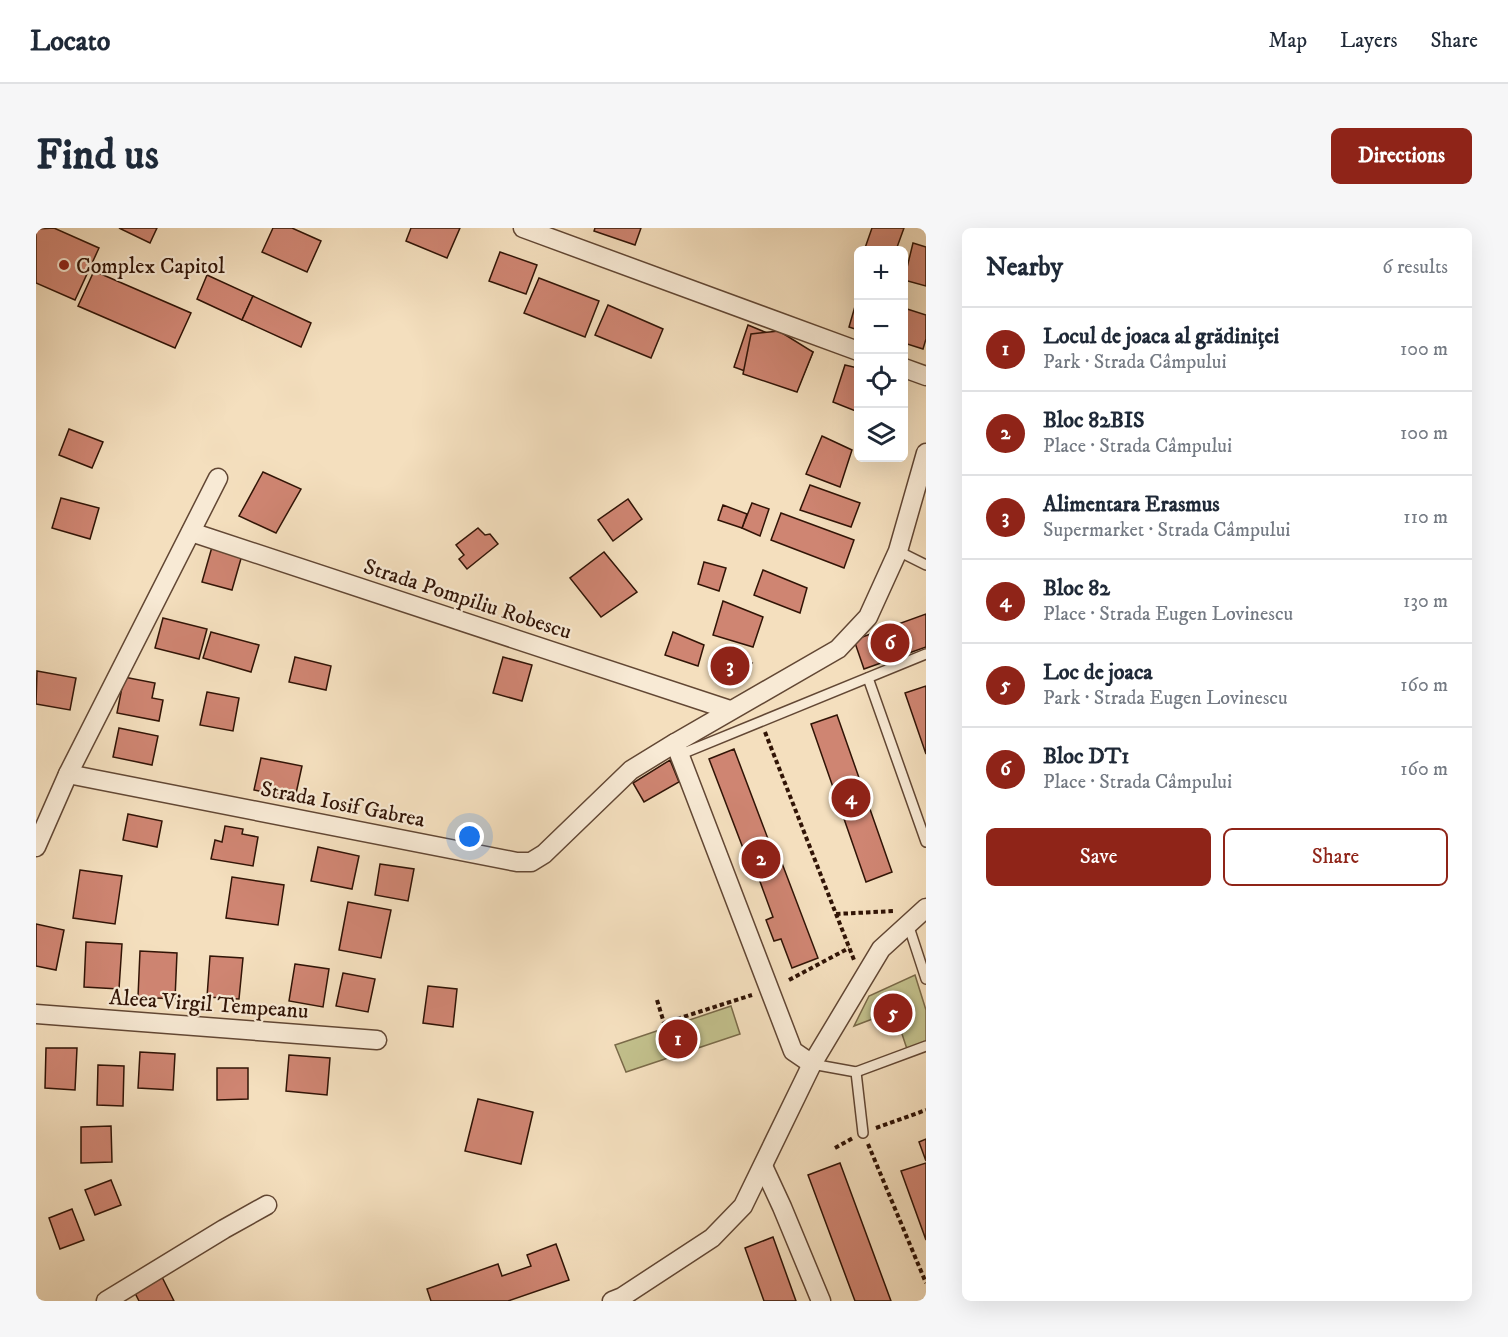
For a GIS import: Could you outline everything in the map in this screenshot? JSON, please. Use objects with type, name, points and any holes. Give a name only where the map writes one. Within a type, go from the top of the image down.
[{"type":"street","points":[[523,228],[854,350]]},
{"type":"street","points":[[908,370],[926,376]]},
{"type":"street","points":[[812,1064],[793,1051],[677,749],[730,710],[838,649],[868,617],[898,551],[926,453]]},
{"type":"street","points":[[36,847],[68,774],[218,478]]},
{"type":"street","name":"Strada Pompiliu Robescu","points":[[191,532],[730,710]]},
{"type":"street","name":"Strada Iosif Gabrea","points":[[68,774],[517,862],[531,862],[544,854],[631,770],[677,749]]},
{"type":"street","points":[[612,1301],[622,1297],[712,1238],[742,1206],[812,1064],[881,949],[926,909]]},
{"type":"street","name":"Aleea Virgil Tempeanu","points":[[36,1014],[377,1040]]},
{"type":"street","points":[[763,1166],[783,1207],[821,1301]]},
{"type":"street","points":[[106,1301],[267,1205]]},
{"type":"lane","points":[[898,551],[926,565]]},
{"type":"lane","points":[[677,749],[761,721],[926,654]]},
{"type":"lane","points":[[868,678],[926,842]]},
{"type":"lane","points":[[908,923],[926,979]]},
{"type":"lane","points":[[812,1064],[856,1072],[926,1046]]},
{"type":"lane","points":[[856,1072],[863,1132]]},
{"type":"path","points":[[761,721],[862,981]]},
{"type":"path","points":[[836,914],[926,909]]},
{"type":"path","points":[[789,980],[849,948]]},
{"type":"path","points":[[657,1000],[664,1023],[758,993]]},
{"type":"path","points":[[835,1148],[863,1132],[926,1110]]},
{"type":"path","points":[[863,1132],[926,1283]]},
{"type":"shaded area","points":[[915,975],[926,1010],[926,1043],[907,1049],[898,1022],[883,1015],[854,1026],[869,996]]},
{"type":"shaded area","points":[[731,1006],[740,1034],[626,1072],[615,1045]]},
{"type":"building","name":"Complex Capitol","points":[[54,228],[99,248],[75,300],[36,283],[36,229]]},
{"type":"building","points":[[119,228],[157,228],[150,243]]},
{"type":"building","points":[[273,228],[292,228],[321,241],[307,272],[262,252]]},
{"type":"building","points":[[411,228],[460,228],[447,258],[406,241]]},
{"type":"building","points":[[595,228],[641,228],[635,245],[594,231]]},
{"type":"building","points":[[872,228],[904,228],[897,246],[866,246]]},
{"type":"building","points":[[913,243],[926,247],[926,286],[908,281],[908,264]]},
{"type":"building","points":[[500,252],[537,265],[526,294],[489,281]]},
{"type":"building","points":[[94,271],[191,313],[175,348],[78,306]]},
{"type":"building","points":[[207,275],[253,296],[242,320],[197,299]]},
{"type":"building","points":[[539,278],[599,301],[585,337],[524,313]]},
{"type":"building","points":[[253,296],[311,323],[301,347],[242,320]]},
{"type":"building","points":[[608,305],[663,329],[651,358],[595,335]]},
{"type":"building","points":[[908,309],[926,315],[926,339],[923,349],[908,344]]},
{"type":"building","points":[[854,310],[854,329],[849,327]]},
{"type":"building","points":[[748,325],[813,352],[797,390],[734,367]]},
{"type":"building","points":[[779,331],[813,352],[797,392],[743,374],[751,334]]},
{"type":"building","points":[[845,365],[854,367],[854,410],[833,402]]},
{"type":"building","points":[[69,429],[103,442],[92,468],[59,455]]},
{"type":"building","points":[[822,436],[852,450],[840,487],[806,474]]},
{"type":"building","points":[[263,472],[301,489],[276,533],[239,516]]},
{"type":"building","points":[[810,485],[860,503],[851,527],[800,510]]},
{"type":"building","points":[[61,498],[99,508],[90,539],[52,528]]},
{"type":"building","points":[[628,499],[642,519],[613,541],[598,520]]},
{"type":"building","points":[[752,503],[769,509],[760,536],[742,528]]},
{"type":"building","points":[[723,505],[747,514],[742,528],[718,520]]},
{"type":"building","points":[[781,513],[854,540],[844,568],[771,540]]},
{"type":"building","points":[[478,528],[485,535],[490,534],[498,544],[467,569],[459,559],[464,555],[456,545]]},
{"type":"building","points":[[212,547],[242,555],[232,590],[202,582]]},
{"type":"building","points":[[604,552],[637,592],[601,617],[570,578]]},
{"type":"building","points":[[704,562],[726,568],[719,591],[698,584]]},
{"type":"building","points":[[763,570],[807,588],[800,613],[754,595]]},
{"type":"building","points":[[723,601],[763,617],[753,647],[713,635]]},
{"type":"building","points":[[926,614],[926,647],[864,669],[854,640]]},
{"type":"building","points":[[163,618],[207,629],[199,659],[155,648]]},
{"type":"building","points":[[211,632],[259,645],[251,672],[203,658]]},
{"type":"building","points":[[673,632],[704,645],[698,666],[665,655]]},
{"type":"building","points":[[719,649],[752,663],[736,679],[709,669]]},
{"type":"building","points":[[295,657],[331,666],[326,690],[289,682]]},
{"type":"building","points":[[503,657],[532,665],[522,701],[493,693]]},
{"type":"building","points":[[37,671],[76,678],[70,710],[36,704]]},
{"type":"building","points":[[124,677],[155,683],[152,698],[163,700],[159,721],[117,713]]},
{"type":"building","points":[[926,686],[926,754],[905,693]]},
{"type":"building","points":[[207,692],[239,698],[233,731],[200,725]]},
{"type":"building","points":[[837,715],[892,872],[866,882],[811,724]]},
{"type":"building","points":[[119,728],[158,736],[152,765],[113,757]]},
{"type":"building","points":[[734,749],[776,860],[780,858],[818,958],[792,968],[781,939],[774,941],[766,920],[773,917],[755,868],[751,869],[709,759]]},
{"type":"building","points":[[261,758],[302,766],[295,798],[254,790]]},
{"type":"building","points":[[670,760],[679,782],[644,802],[633,783]]},
{"type":"building","points":[[128,814],[162,821],[157,847],[123,840]]},
{"type":"building","points":[[225,826],[243,829],[242,834],[258,837],[253,866],[211,859],[215,840],[222,842]]},
{"type":"building","points":[[318,847],[359,856],[352,889],[311,881]]},
{"type":"building","points":[[380,864],[414,869],[408,901],[375,895]]},
{"type":"building","points":[[80,870],[122,876],[115,924],[73,918]]},
{"type":"building","points":[[232,877],[284,885],[278,925],[226,918]]},
{"type":"building","points":[[348,902],[391,910],[381,958],[339,950]]},
{"type":"building","points":[[36,924],[64,930],[56,970],[36,966]]},
{"type":"building","points":[[86,942],[122,944],[119,989],[84,987]]},
{"type":"building","points":[[140,951],[177,953],[175,999],[138,997]]},
{"type":"building","points":[[210,956],[243,958],[239,999],[207,997]]},
{"type":"building","points":[[295,964],[329,969],[323,1007],[289,1001]]},
{"type":"building","points":[[343,973],[375,979],[368,1012],[336,1006]]},
{"type":"building","points":[[428,986],[457,989],[453,1027],[423,1023]]},
{"type":"building","points":[[46,1048],[77,1048],[75,1090],[45,1088]]},
{"type":"building","points":[[140,1052],[175,1054],[173,1090],[138,1088]]},
{"type":"building","points":[[289,1055],[330,1058],[327,1095],[286,1091]]},
{"type":"building","points":[[98,1065],[124,1066],[123,1106],[97,1105]]},
{"type":"building","points":[[217,1068],[248,1068],[248,1099],[217,1100]]},
{"type":"building","points":[[478,1099],[533,1112],[521,1164],[465,1151]]},
{"type":"building","points":[[111,1126],[112,1162],[81,1163],[81,1127]]},
{"type":"building","points":[[926,1139],[926,1161],[919,1142]]},
{"type":"building","points":[[840,1163],[891,1301],[855,1301],[808,1175]]},
{"type":"building","points":[[926,1163],[926,1240],[901,1171]]},
{"type":"building","points":[[111,1180],[121,1205],[95,1215],[85,1190]]},
{"type":"building","points":[[72,1209],[84,1240],[60,1249],[49,1218]]},
{"type":"building","points":[[773,1237],[796,1301],[764,1301],[745,1248]]},
{"type":"building","points":[[556,1244],[569,1280],[508,1301],[431,1301],[427,1289],[498,1264],[502,1276],[531,1266],[527,1255]]},
{"type":"building","points":[[161,1275],[174,1301],[139,1301],[133,1289]]},
{"type":"place","name":"Complex Capitol","points":[[64,265]]},
{"type":"place","name":"Bloc DT1","points":[[890,643]]},
{"type":"place","name":"Alimentara Erasmus","points":[[730,666]]},
{"type":"place","name":"Bloc 82","points":[[851,798]]},
{"type":"place","name":"Bloc 82BIS","points":[[761,859]]},
{"type":"place","name":"Loc de joaca","points":[[893,1013]]},
{"type":"place","name":"Locul de joaca al grădiniței","points":[[678,1039]]}]
